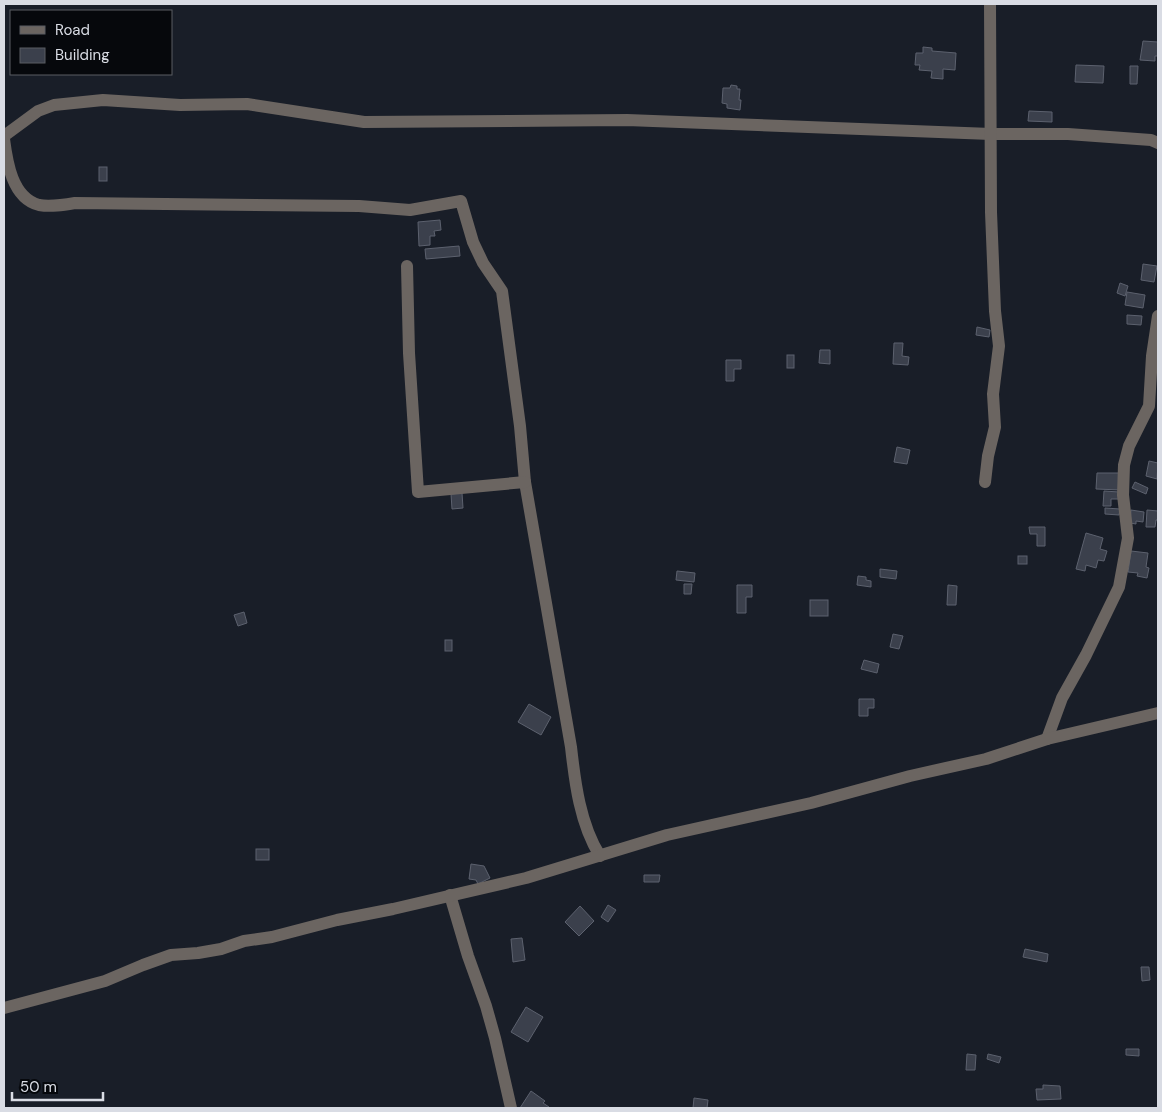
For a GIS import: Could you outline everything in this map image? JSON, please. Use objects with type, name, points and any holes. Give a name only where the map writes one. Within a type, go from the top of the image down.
[{"type":"street","points":[[986,482],[988,456],[995,427],[992,394],[999,346],[995,311],[991,212],[990,4]]},
{"type":"street","points":[[600,856],[592,843],[575,780],[571,747],[525,482],[520,426],[502,291],[483,263],[473,242],[462,201],[410,210],[359,206],[75,203],[54,206],[39,205],[29,200],[14,184],[4,143],[38,111],[54,105],[103,100],[180,106],[247,104],[364,122],[627,120],[991,134],[1068,134],[1151,140],[1158,143]]},
{"type":"street","points":[[407,266],[409,353],[418,492],[525,482]]},
{"type":"street","points":[[1047,739],[1066,690],[1086,655],[1119,587],[1128,538],[1124,518],[1124,464],[1129,446],[1149,406],[1152,356],[1158,316]]},
{"type":"street","points":[[4,1008],[105,981],[170,955],[221,949],[337,920],[526,878],[667,835],[811,804],[910,776],[986,759],[1047,739],[1158,713]]},
{"type":"street","points":[[450,895],[468,956],[486,1006],[510,1108]]},
{"type":"building","points":[[1143,41],[1158,42],[1158,56],[1155,56],[1155,61],[1140,60]]},
{"type":"building","points":[[923,47],[932,48],[932,51],[956,53],[955,70],[943,69],[943,79],[931,78],[932,71],[919,70],[920,65],[915,65],[916,53],[923,53]]},
{"type":"building","points":[[1076,65],[1104,66],[1103,83],[1075,82]]},
{"type":"building","points":[[1130,66],[1138,66],[1137,84],[1130,84]]},
{"type":"building","points":[[731,85],[737,86],[737,89],[740,89],[740,110],[727,108],[727,104],[722,103],[723,88],[730,88]]},
{"type":"building","points":[[1029,111],[1052,112],[1052,122],[1028,121]]},
{"type":"building","points":[[99,167],[107,167],[107,181],[99,181]]},
{"type":"building","points":[[440,220],[441,230],[434,231],[435,236],[430,236],[430,245],[419,246],[418,222]]},
{"type":"building","points":[[459,246],[460,256],[426,259],[425,249]]},
{"type":"building","points":[[1143,264],[1157,266],[1154,282],[1141,280]]},
{"type":"building","points":[[1120,283],[1128,286],[1125,296],[1117,293]]},
{"type":"building","points":[[1127,292],[1145,295],[1143,308],[1125,305]]},
{"type":"building","points":[[1127,315],[1142,316],[1141,325],[1127,324]]},
{"type":"building","points":[[977,327],[990,330],[989,337],[976,335]]},
{"type":"building","points":[[894,343],[903,343],[902,356],[909,357],[908,365],[893,364]]},
{"type":"building","points":[[820,350],[830,350],[830,364],[819,363]]},
{"type":"building","points":[[787,355],[794,355],[794,368],[787,368]]},
{"type":"building","points":[[726,360],[741,360],[741,369],[734,369],[734,381],[726,381]]},
{"type":"building","points":[[897,447],[910,450],[907,464],[894,462]]},
{"type":"building","points":[[1149,461],[1158,463],[1157,479],[1146,476]]},
{"type":"building","points":[[1097,473],[1120,473],[1121,490],[1096,489]]},
{"type":"building","points":[[1135,482],[1148,488],[1146,494],[1132,488]]},
{"type":"building","points":[[1104,491],[1119,492],[1119,499],[1111,499],[1111,506],[1103,506]]},
{"type":"building","points":[[462,493],[463,508],[452,509],[451,494]]},
{"type":"building","points":[[1105,508],[1120,509],[1119,515],[1105,514]]},
{"type":"building","points":[[1131,510],[1144,512],[1143,522],[1136,521],[1136,524],[1130,523]]},
{"type":"building","points":[[1147,510],[1158,511],[1158,520],[1156,520],[1155,527],[1146,527]]},
{"type":"building","points":[[1029,527],[1045,527],[1045,546],[1037,546],[1037,534],[1030,534]]},
{"type":"building","points":[[1086,533],[1103,538],[1100,549],[1107,551],[1104,561],[1098,560],[1096,568],[1086,565],[1085,571],[1076,569]]},
{"type":"building","points":[[1131,551],[1148,553],[1146,567],[1149,568],[1147,578],[1137,576],[1138,573],[1128,572]]},
{"type":"building","points":[[1018,556],[1027,556],[1027,564],[1018,564]]},
{"type":"building","points":[[880,569],[897,571],[896,579],[880,577]]},
{"type":"building","points":[[677,571],[695,573],[694,582],[676,580]]},
{"type":"building","points":[[858,576],[866,577],[866,580],[871,581],[871,587],[857,585]]},
{"type":"building","points":[[684,584],[692,584],[691,594],[684,594]]},
{"type":"building","points":[[737,585],[752,585],[752,597],[746,597],[746,613],[737,613]]},
{"type":"building","points":[[948,585],[957,586],[956,605],[947,605]]},
{"type":"building","points":[[810,600],[828,600],[828,616],[810,616]]},
{"type":"building","points":[[244,612],[247,623],[238,626],[234,615]]},
{"type":"building","points":[[893,634],[903,636],[899,649],[890,647]]},
{"type":"building","points":[[445,640],[452,640],[452,651],[445,651]]},
{"type":"building","points":[[864,660],[879,664],[877,673],[861,669]]},
{"type":"building","points":[[859,699],[874,699],[874,708],[868,708],[868,716],[859,716]]},
{"type":"building","points":[[529,704],[551,717],[541,735],[518,722]]},
{"type":"building","points":[[256,849],[269,849],[269,860],[256,860]]},
{"type":"building","points":[[471,864],[484,866],[490,878],[478,884],[476,880],[469,879]]},
{"type":"building","points":[[644,875],[660,875],[659,882],[644,882]]},
{"type":"building","points":[[608,905],[616,910],[608,922],[601,917]]},
{"type":"building","points":[[580,906],[594,921],[579,936],[565,922]]},
{"type":"building","points":[[522,938],[525,960],[513,962],[511,939]]},
{"type":"building","points":[[1025,949],[1048,954],[1047,962],[1023,957]]},
{"type":"building","points":[[1141,967],[1149,967],[1150,980],[1142,981]]},
{"type":"building","points":[[526,1007],[543,1017],[528,1042],[511,1032]]},
{"type":"building","points":[[1126,1049],[1139,1049],[1139,1056],[1126,1055]]},
{"type":"building","points":[[967,1054],[976,1055],[975,1070],[966,1070]]},
{"type":"building","points":[[988,1054],[1001,1057],[999,1063],[987,1059]]},
{"type":"building","points":[[1043,1085],[1060,1086],[1061,1099],[1037,1100],[1036,1089],[1043,1089]]},
{"type":"building","points":[[531,1091],[545,1101],[543,1103],[549,1107],[520,1108]]},
{"type":"building","points":[[694,1098],[708,1100],[707,1108],[693,1108]]}]
